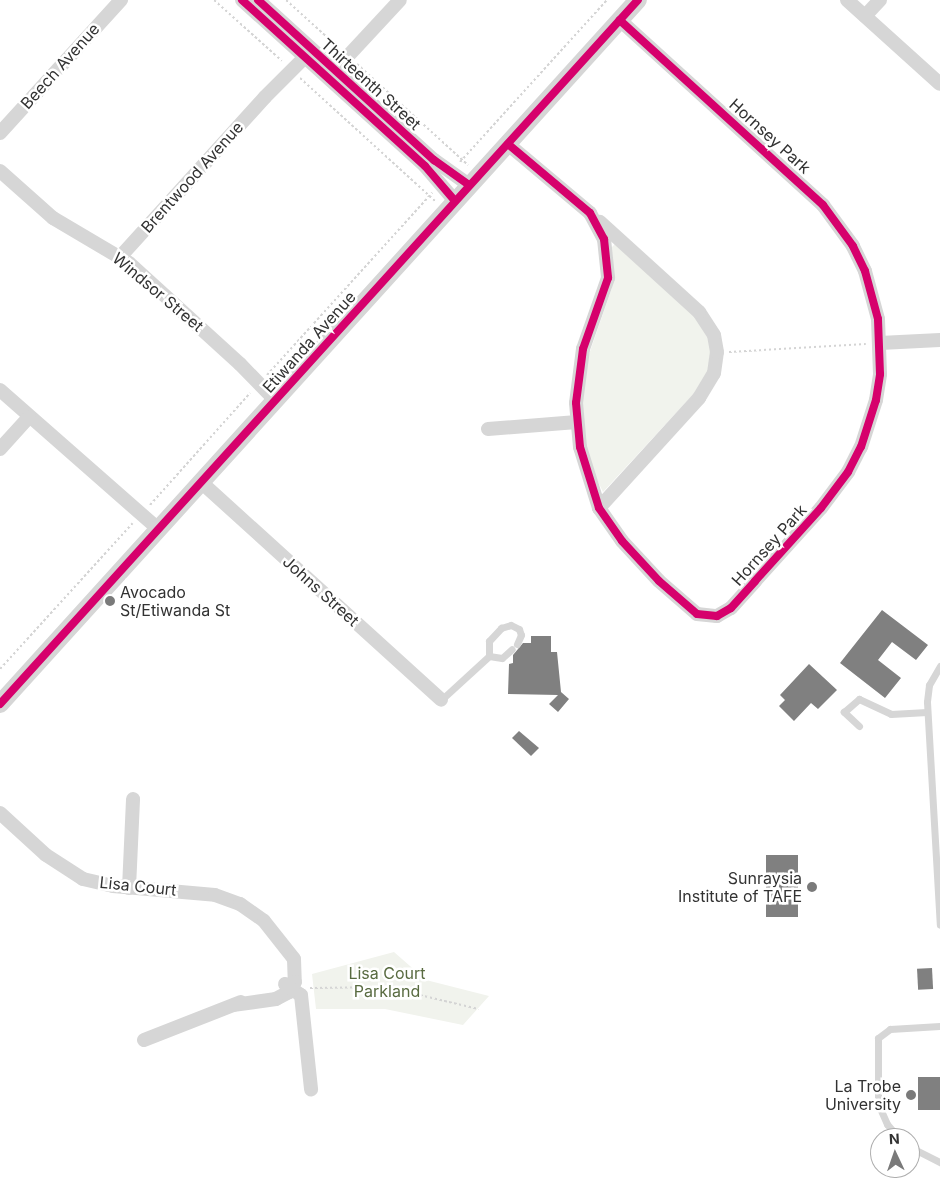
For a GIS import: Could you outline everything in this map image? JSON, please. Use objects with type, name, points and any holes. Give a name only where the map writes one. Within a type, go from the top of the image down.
[{"type":"street","name":"Beech Avenue","points":[[0,133],[121,0]]},
{"type":"street","name":"Thirteenth Street","points":[[242,0],[450,173],[474,180]]},
{"type":"street","name":"Thirteenth Street","points":[[258,0],[305,51]]},
{"type":"street","points":[[332,75],[400,0]]},
{"type":"street","name":"Etiwanda Avenue","points":[[0,704],[638,0]]},
{"type":"street","points":[[847,0],[940,84]]},
{"type":"street","points":[[865,16],[880,0]]},
{"type":"street","name":"Hornsey Park","points":[[590,213],[604,239],[608,278],[580,365],[577,422],[585,467],[599,508],[638,560],[689,608],[705,617],[724,613],[821,508],[848,472],[861,446],[876,400],[880,343],[878,319],[865,271],[853,246],[824,205],[620,20]]},
{"type":"street","name":"Brentwood Avenue","points":[[120,257],[305,51]]},
{"type":"street","name":"Thirteenth Street","points":[[332,75],[441,184],[451,206]]},
{"type":"street","name":"Hornsey Park","points":[[510,141],[699,312],[714,335],[716,352],[714,372],[698,398],[599,508]]},
{"type":"street","name":"Windsor Street","points":[[0,171],[54,218],[120,257],[277,398]]},
{"type":"street","points":[[880,343],[940,340]]},
{"type":"street","points":[[0,390],[156,532]]},
{"type":"street","points":[[0,449],[29,417]]},
{"type":"street","points":[[488,428],[577,422]]},
{"type":"street","name":"Johns Street","points":[[201,482],[441,700]]},
{"type":"street","points":[[129,888],[133,799]]},
{"type":"street","name":"Lisa Court","points":[[0,813],[70,872],[98,883],[129,888],[200,892],[229,899],[264,921],[281,943],[289,970],[288,987]]},
{"type":"street","points":[[144,1040],[234,1005],[288,987],[301,1007],[311,1089]]},
{"type":"lane","points":[[441,700],[489,656],[489,641],[504,626],[511,625],[519,629],[521,635],[515,646],[502,658],[489,656]]},
{"type":"lane","points":[[940,666],[929,685],[927,712],[940,925]]},
{"type":"lane","points":[[859,726],[844,712],[860,699],[891,714],[927,712]]},
{"type":"lane","points":[[890,1128],[878,1104],[878,1038],[890,1029],[940,1026]]},
{"type":"lane","points":[[920,1152],[940,1162]]},
{"type":"path","points":[[214,0],[430,196],[451,206]]},
{"type":"path","points":[[286,0],[462,160],[474,180]]},
{"type":"path","points":[[450,173],[607,0]]},
{"type":"path","points":[[0,669],[441,184]]},
{"type":"path","points":[[716,352],[880,343]]},
{"type":"path","points":[[310,988],[386,987],[478,1010]]},
{"type":"green space","points":[[615,244],[694,316],[707,336],[711,348],[709,369],[698,389],[603,492],[588,461],[581,411],[585,366],[612,288],[611,248]]},
{"type":"green space","name":"Lisa Court Parkland","points":[[394,952],[426,980],[489,996],[463,1025],[385,1009],[316,1009],[312,974]]},
{"type":"building","points":[[882,610],[928,645],[916,660],[892,642],[878,660],[901,678],[885,698],[840,663]]},
{"type":"building","points":[[531,636],[551,636],[551,652],[557,652],[561,692],[569,699],[558,712],[549,704],[558,695],[508,694],[509,664],[513,663],[513,655],[523,643],[531,643]]},
{"type":"building","points":[[809,664],[837,690],[818,709],[811,703],[794,721],[779,706],[785,700],[780,695]]},
{"type":"building","points":[[519,731],[539,748],[531,756],[512,738]]},
{"type":"building","points":[[766,855],[798,855],[798,917],[766,917]]},
{"type":"building","points":[[932,968],[933,989],[918,990],[917,969]]},
{"type":"building","points":[[918,1077],[940,1077],[940,1110],[918,1110]]},
{"type":"cycle path","points":[[242,0],[425,166],[455,201]]},
{"type":"cycle path","points":[[258,0],[434,160],[469,185]]},
{"type":"cycle path","points":[[0,704],[638,0]]},
{"type":"cycle path","points":[[508,144],[590,213],[604,239],[608,278],[583,349],[576,403],[580,447],[599,508],[622,541],[659,581],[697,614],[717,616],[731,608],[821,508],[848,472],[861,447],[876,400],[880,374],[878,319],[865,271],[853,246],[823,205],[620,20]]},
{"type":"place","name":"Avocado St/Etiwanda St","points":[[110,601]]},
{"type":"place","name":"Sunraysia Institute of TAFE","points":[[812,887]]},
{"type":"place","name":"La Trobe University","points":[[911,1095]]}]
